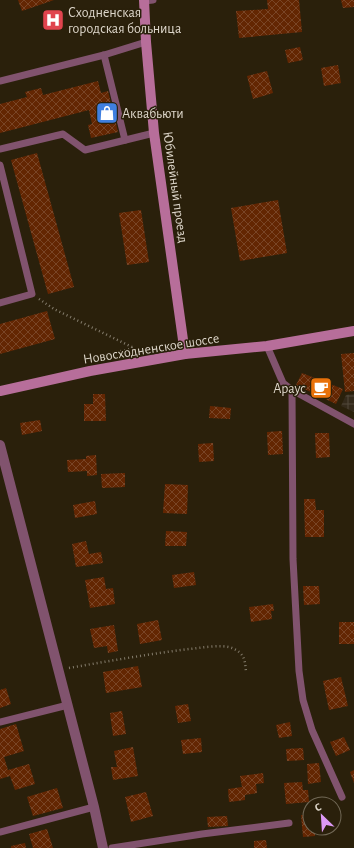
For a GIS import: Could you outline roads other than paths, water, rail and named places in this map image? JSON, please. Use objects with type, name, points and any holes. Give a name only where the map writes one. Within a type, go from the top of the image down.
[{"type":"main road","name":"Юбилейный проезд","points":[[147,0],[146,42],[154,133],[185,354]]},
{"type":"main road","name":"Новосходненское шоссе","points":[[0,391],[185,354],[267,346],[354,331]]},
{"type":"street","points":[[0,445],[68,705],[103,848]]},
{"type":"lane","points":[[0,81],[104,55],[146,42]]},
{"type":"lane","points":[[104,55],[125,140]]},
{"type":"lane","points":[[0,150],[63,134],[85,150],[154,133]]},
{"type":"lane","points":[[0,165],[32,294],[0,303]]},
{"type":"lane","points":[[267,346],[283,383],[292,390],[354,424]]},
{"type":"lane","points":[[292,390],[293,559],[299,671],[303,700],[312,730],[342,796]]},
{"type":"lane","points":[[0,722],[68,705]]},
{"type":"lane","points":[[0,832],[94,807]]},
{"type":"lane","points":[[112,848],[202,834],[289,823]]},
{"type":"place","name":"Сходненская городская больница","points":[[53,20]]},
{"type":"place","name":"Аквабьюти","points":[[107,113]]},
{"type":"place","name":"Араус","points":[[321,388]]}]
